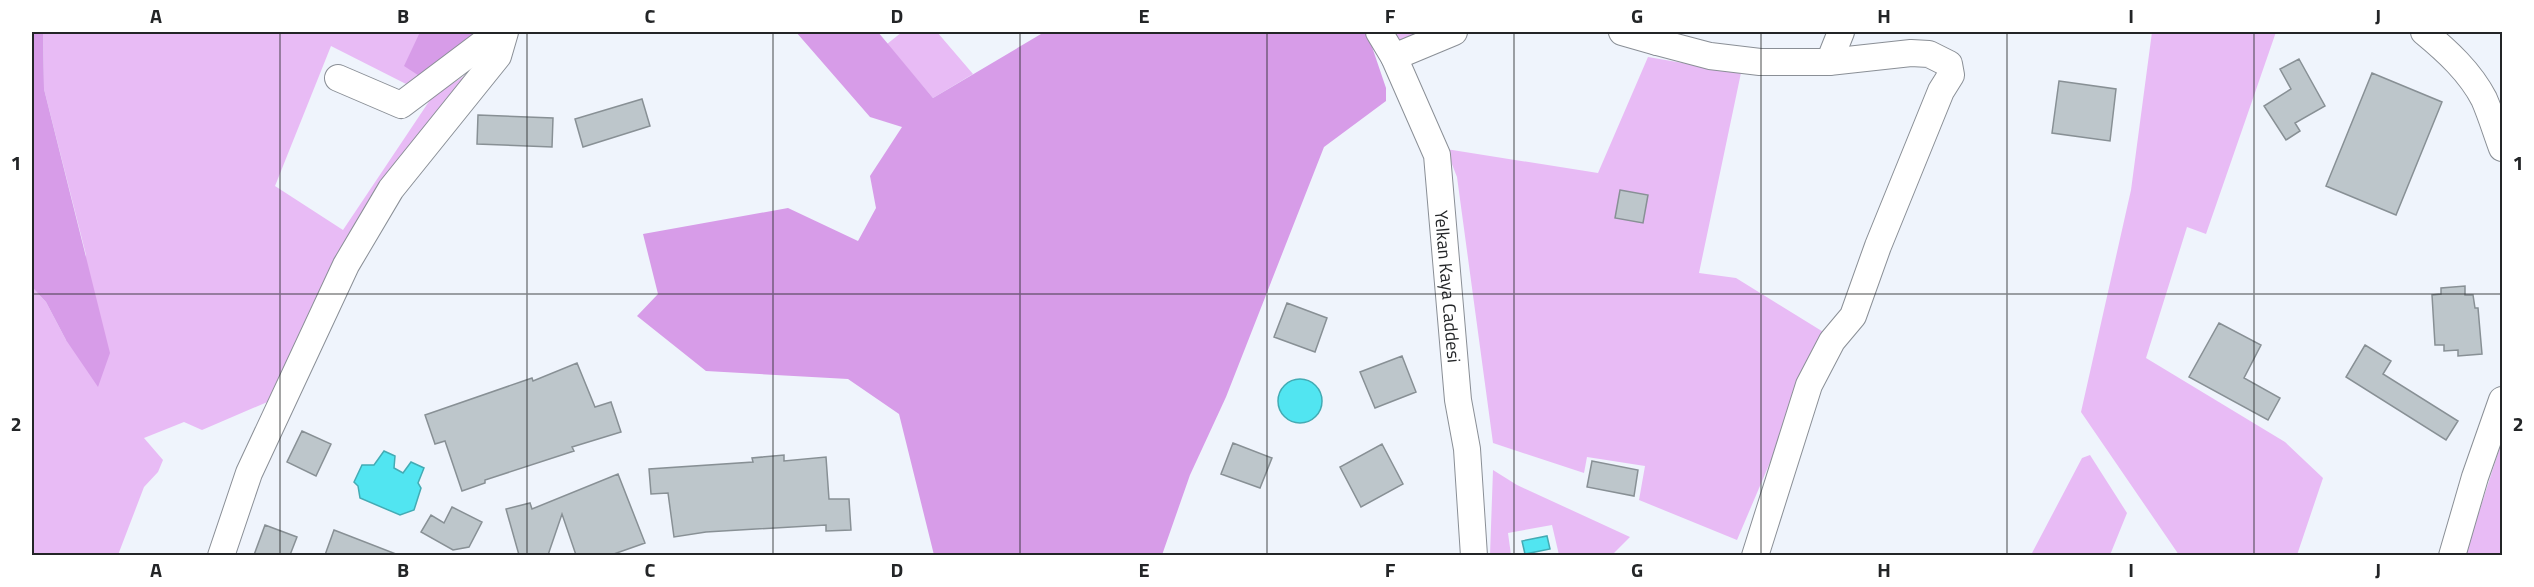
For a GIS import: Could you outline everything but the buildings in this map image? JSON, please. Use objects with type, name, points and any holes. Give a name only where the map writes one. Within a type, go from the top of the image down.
[{"type":"street","points":[[338,78],[402,105],[498,32]]},
{"type":"street","points":[[221,555],[249,473],[346,265],[391,189],[498,56],[505,32]]},
{"type":"street","name":"Yelkan Kaya Caddesi","points":[[1380,32],[1394,57],[1437,154],[1458,400],[1467,450],[1474,555]]},
{"type":"street","points":[[1394,57],[1454,32]]},
{"type":"street","points":[[1622,32],[1659,37],[1710,56],[1780,63],[1829,62],[1911,53],[1929,54],[1949,64],[1951,75],[1941,91],[1878,246],[1853,316],[1832,341],[1809,385],[1755,555]]},
{"type":"street","points":[[1829,62],[1841,32]]},
{"type":"street","points":[[2424,32],[2472,79],[2484,99],[2502,148]]},
{"type":"street","points":[[2452,555],[2502,400]]},
{"type":"shaded area","points":[[32,32],[43,32],[44,89],[110,353],[98,387],[66,340],[46,302],[32,287]]},
{"type":"shaded area","points":[[43,32],[478,32],[410,86],[331,46],[275,186],[343,230],[432,97],[473,70],[272,400],[202,430],[184,422],[144,438],[163,460],[158,472],[144,487],[118,555],[32,555],[32,287],[46,302],[66,340],[86,255],[44,89]]},
{"type":"shaded area","points":[[420,32],[478,32],[421,77],[404,66]]},
{"type":"shaded area","points":[[796,32],[878,32],[933,98],[1041,34],[1040,32],[1367,32],[1386,88],[1386,101],[1324,147],[1226,397],[1190,475],[1162,555],[934,555],[899,414],[848,379],[706,371],[637,316],[658,294],[643,234],[788,208],[858,241],[876,208],[870,176],[902,127],[870,117]]},
{"type":"shaded area","points":[[902,32],[937,32],[973,74],[933,98],[887,44]]},
{"type":"shaded area","points":[[1389,32],[1423,32],[1396,43]]},
{"type":"shaded area","points":[[2152,32],[2276,32],[2206,234],[2187,227],[2146,358],[2285,442],[2323,478],[2297,555],[2179,555],[2081,412],[2131,190]]},
{"type":"shaded area","points":[[1648,57],[1706,67],[1742,68],[1699,273],[1736,278],[1825,333],[1737,540],[1639,500],[1645,466],[1587,457],[1584,473],[1493,443],[1457,177],[1446,149],[1598,173]]},
{"type":"shaded area","points":[[2502,441],[2502,555],[2465,555]]},
{"type":"shaded area","points":[[2090,455],[2127,513],[2110,555],[2031,555],[2082,458]]},
{"type":"shaded area","points":[[1493,470],[1517,485],[1630,537],[1612,555],[1559,555],[1552,525],[1508,533],[1511,555],[1490,555]]},
{"type":"water","points":[[1300,379],[1309,380],[1316,385],[1321,392],[1321,410],[1316,417],[1309,422],[1300,423],[1291,422],[1284,417],[1279,410],[1278,401],[1279,392],[1284,385],[1291,380]]},
{"type":"water","points":[[384,451],[395,456],[394,468],[403,473],[411,462],[424,468],[418,483],[421,488],[414,510],[400,515],[360,498],[358,486],[354,482],[362,465],[374,465]]},
{"type":"water","points":[[1547,536],[1550,549],[1525,554],[1522,541]]}]
